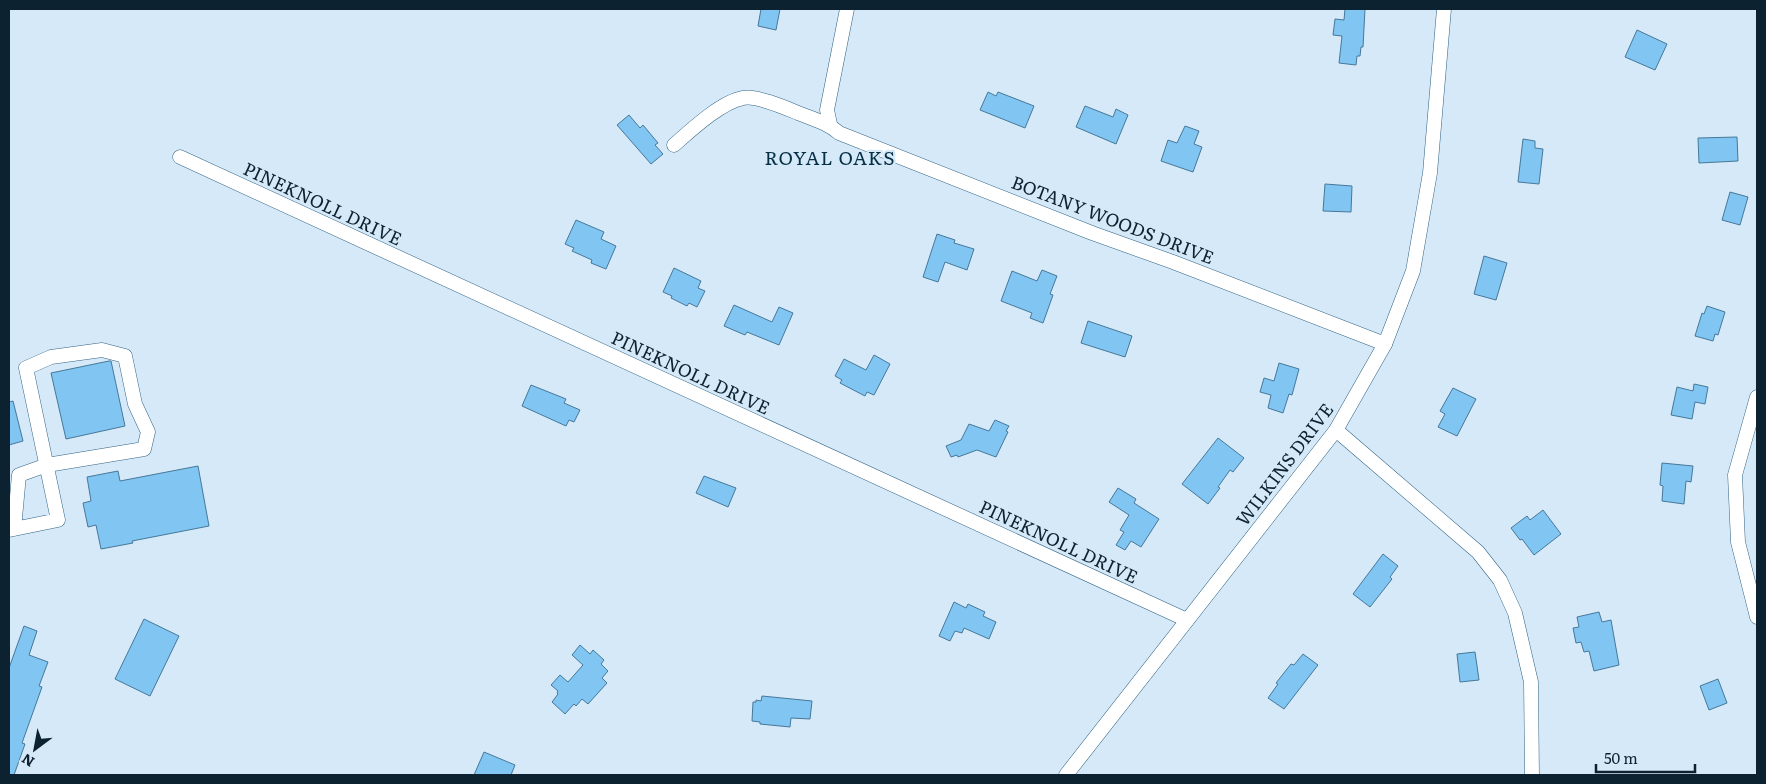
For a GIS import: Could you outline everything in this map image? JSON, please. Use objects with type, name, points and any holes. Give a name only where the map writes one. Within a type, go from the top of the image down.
[{"type":"street","points":[[830,124],[827,110],[848,9]]},
{"type":"street","name":"WILKINS DRIVE","points":[[1066,775],[1336,430],[1385,344],[1413,272],[1420,234],[1430,173],[1444,9]]},
{"type":"street","name":"BOTANY WOODS DRIVE","points":[[674,145],[715,112],[744,97],[776,103],[820,122],[830,124],[840,133],[1092,233],[1173,262],[1385,344]]},
{"type":"street","name":"PINEKNOLL DRIVE","points":[[180,158],[1187,620]]},
{"type":"street","points":[[47,465],[14,476],[12,529],[58,520],[47,465],[26,368],[51,357],[102,350],[124,356],[135,404],[148,432],[144,449],[47,465]]},
{"type":"street","points":[[1757,397],[1736,474],[1738,542],[1750,562],[1757,618]]},
{"type":"street","points":[[1336,430],[1478,552],[1500,580],[1515,613],[1531,682],[1532,775]]},
{"type":"building","points":[[761,9],[780,9],[776,30],[758,26]]},
{"type":"building","points":[[1345,9],[1365,9],[1363,47],[1361,47],[1360,56],[1357,56],[1356,65],[1339,63],[1342,36],[1333,35],[1335,19],[1344,20]]},
{"type":"building","points":[[1637,30],[1667,44],[1655,70],[1625,57]]},
{"type":"building","points":[[988,92],[996,96],[998,92],[1034,106],[1025,128],[980,110]]},
{"type":"building","points":[[1085,106],[1113,117],[1116,109],[1128,115],[1116,144],[1076,127]]},
{"type":"building","points":[[629,115],[640,128],[643,125],[658,143],[655,145],[663,154],[651,164],[617,125]]},
{"type":"building","points":[[1185,126],[1199,131],[1194,144],[1202,147],[1193,172],[1161,161],[1168,140],[1177,143]]},
{"type":"building","points":[[1737,137],[1738,161],[1699,163],[1698,138]]},
{"type":"building","points":[[1523,139],[1535,141],[1535,148],[1543,149],[1539,184],[1518,182]]},
{"type":"building","points":[[1325,184],[1352,186],[1351,212],[1323,211]]},
{"type":"building","points":[[1730,192],[1748,197],[1740,225],[1722,220]]},
{"type":"building","points":[[576,220],[604,232],[601,239],[616,246],[606,269],[591,263],[592,260],[572,251],[574,248],[565,244]]},
{"type":"building","points":[[937,234],[955,240],[954,243],[974,249],[967,270],[945,262],[938,282],[923,277]]},
{"type":"building","points":[[1484,256],[1507,263],[1496,300],[1474,294]]},
{"type":"building","points":[[674,268],[701,281],[698,288],[705,291],[697,307],[689,303],[687,306],[663,292]]},
{"type":"building","points":[[1042,270],[1057,276],[1050,294],[1053,295],[1043,323],[1030,318],[1032,313],[1001,301],[1012,271],[1037,281]]},
{"type":"building","points":[[734,305],[772,322],[779,307],[793,313],[779,345],[747,332],[745,335],[724,326]]},
{"type":"building","points":[[1707,306],[1725,312],[1718,335],[1715,334],[1713,341],[1695,336],[1702,313],[1704,314]]},
{"type":"building","points":[[1088,321],[1132,336],[1125,357],[1081,343]]},
{"type":"building","points":[[874,355],[890,364],[874,395],[867,392],[865,396],[840,383],[842,380],[835,376],[844,359],[866,370]]},
{"type":"building","points":[[111,361],[125,426],[66,439],[51,373]]},
{"type":"building","points":[[1279,363],[1299,369],[1292,395],[1289,394],[1283,413],[1268,408],[1271,395],[1260,392],[1264,378],[1274,381]]},
{"type":"building","points":[[1694,384],[1708,387],[1705,404],[1695,402],[1692,419],[1671,415],[1677,387],[1693,391]]},
{"type":"building","points":[[531,385],[566,399],[564,403],[580,410],[574,422],[569,420],[566,426],[522,406]]},
{"type":"building","points":[[1453,388],[1476,399],[1457,436],[1438,427],[1445,414],[1440,411]]},
{"type":"building","points":[[13,401],[23,441],[9,445],[9,402]]},
{"type":"building","points":[[995,420],[1009,426],[996,457],[977,450],[958,457],[957,455],[951,457],[946,446],[961,440],[969,424],[989,431]]},
{"type":"building","points":[[1218,438],[1244,458],[1233,472],[1230,470],[1208,504],[1182,484]]},
{"type":"building","points":[[1662,463],[1693,466],[1691,482],[1686,481],[1684,504],[1662,501],[1663,486],[1660,485]]},
{"type":"building","points":[[198,466],[209,526],[101,549],[96,525],[88,527],[83,503],[91,501],[87,477],[118,471],[120,481]]},
{"type":"building","points":[[704,476],[736,488],[728,507],[696,493]]},
{"type":"building","points":[[1118,488],[1136,499],[1134,503],[1159,519],[1141,547],[1131,541],[1125,550],[1116,545],[1124,532],[1120,530],[1129,515],[1109,502]]},
{"type":"building","points":[[1543,510],[1561,534],[1534,555],[1511,528],[1527,516],[1530,520]]},
{"type":"building","points":[[1383,554],[1398,566],[1390,577],[1392,579],[1370,607],[1353,594]]},
{"type":"building","points":[[954,602],[966,608],[968,604],[985,612],[983,616],[996,622],[989,639],[964,628],[962,633],[955,631],[950,641],[939,636]]},
{"type":"building","points":[[1599,612],[1602,622],[1611,620],[1619,665],[1594,671],[1589,651],[1584,652],[1581,642],[1576,643],[1573,628],[1579,627],[1577,617]]},
{"type":"building","points":[[144,619],[179,636],[150,696],[115,679]]},
{"type":"building","points":[[24,626],[37,631],[29,655],[48,662],[39,686],[42,687],[22,743],[25,744],[14,775],[9,775],[9,668]]},
{"type":"building","points":[[580,645],[590,654],[593,650],[604,660],[601,664],[608,671],[602,678],[607,683],[588,704],[582,699],[576,706],[574,704],[565,714],[552,702],[558,691],[551,685],[560,675],[568,682],[583,665],[572,655]]},
{"type":"building","points":[[1475,652],[1479,680],[1460,682],[1457,654]]},
{"type":"building","points":[[1303,654],[1318,665],[1284,709],[1268,698],[1278,684],[1276,683],[1291,664],[1294,665]]},
{"type":"building","points":[[1718,679],[1727,703],[1709,710],[1700,686]]},
{"type":"building","points":[[762,696],[812,701],[810,719],[791,718],[790,727],[760,724],[760,722],[752,721],[753,702],[756,702],[756,700],[761,701]]},
{"type":"building","points":[[484,752],[515,765],[511,775],[474,775]]},
{"type":"district","name":"ROYAL OAKS","points":[[830,157]]}]
